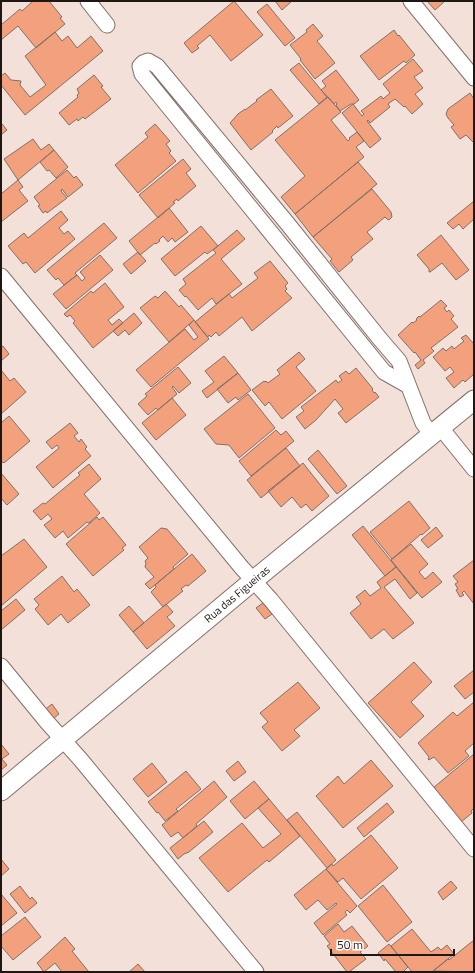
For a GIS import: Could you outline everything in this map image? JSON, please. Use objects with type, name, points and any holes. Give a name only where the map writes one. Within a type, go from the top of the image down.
[{"type":"street","points":[[88,1],[107,24]]},
{"type":"street","points":[[410,1],[474,78]]},
{"type":"street","points":[[407,385],[384,372],[142,74],[140,66],[143,63],[148,62],[157,66],[399,361],[422,423],[436,431],[474,469]]},
{"type":"street","points":[[292,259],[307,248]]},
{"type":"street","points":[[1,276],[237,562],[254,580],[474,849]]},
{"type":"street","name":"Rua das Figueiras","points":[[1,791],[254,580],[474,400]]},
{"type":"street","points":[[1,666],[91,772],[256,972]]},
{"type":"building","points":[[33,1],[49,1],[62,17],[60,18],[65,24],[36,48],[18,26],[1,40],[1,25],[20,9],[22,11]]},
{"type":"building","points":[[234,1],[263,35],[231,61],[210,35],[197,46],[199,48],[192,53],[184,43]]},
{"type":"building","points":[[275,1],[292,1],[282,10]]},
{"type":"building","points":[[427,1],[445,1],[435,10]]},
{"type":"building","points":[[267,4],[295,38],[285,46],[257,12]]},
{"type":"building","points":[[313,24],[323,36],[317,41],[335,63],[315,79],[290,45],[307,32],[306,30]]},
{"type":"building","points":[[394,30],[415,55],[406,63],[404,61],[379,80],[360,56]]},
{"type":"building","points":[[55,32],[62,41],[68,36],[77,48],[91,36],[103,51],[25,115],[1,85],[1,76],[5,73],[11,80],[21,81],[20,85],[30,97],[46,85],[25,56]]},
{"type":"building","points":[[413,59],[423,71],[414,77],[423,88],[415,94],[423,104],[412,114],[405,106],[404,107],[395,99],[388,104],[390,107],[370,123],[368,120],[367,121],[381,139],[370,148],[342,113],[353,104],[362,116],[364,114],[361,111],[381,96],[383,99],[390,93],[383,84]]},
{"type":"building","points":[[299,63],[327,97],[319,104],[290,70]]},
{"type":"building","points":[[336,70],[359,100],[340,111],[336,105],[336,102],[334,104],[321,90],[326,86],[322,81]]},
{"type":"building","points":[[94,75],[103,86],[101,87],[111,99],[85,119],[83,117],[78,121],[77,119],[69,125],[59,113],[78,97],[77,95],[79,93],[77,89]]},
{"type":"building","points":[[271,89],[293,116],[278,128],[277,126],[272,131],[273,132],[251,150],[230,123],[238,114]]},
{"type":"building","points":[[470,93],[474,99],[474,143],[466,135],[460,139],[451,127],[454,125],[446,114],[448,109]]},
{"type":"building","points":[[328,97],[341,112],[331,120],[348,141],[350,139],[349,138],[357,132],[364,141],[356,147],[364,157],[295,214],[281,197],[305,176],[275,140]]},
{"type":"building","points":[[2,124],[7,130],[1,135],[1,125]]},
{"type":"building","points":[[155,124],[170,141],[166,144],[171,151],[169,153],[176,161],[138,193],[115,165],[148,137],[145,133]]},
{"type":"building","points":[[33,139],[41,150],[49,144],[54,150],[18,180],[4,159]]},
{"type":"building","points":[[54,150],[68,167],[56,178],[49,170],[47,171],[40,162]]},
{"type":"building","points":[[183,159],[191,169],[186,173],[196,186],[178,201],[177,199],[173,202],[175,203],[158,218],[139,195]]},
{"type":"building","points":[[358,162],[377,184],[313,237],[295,214]]},
{"type":"building","points":[[67,170],[74,178],[76,176],[83,185],[68,197],[62,189],[61,191],[67,198],[47,213],[46,211],[43,213],[38,206],[40,205],[34,197]]},
{"type":"building","points":[[18,180],[23,187],[19,190],[28,201],[1,222],[1,194]]},
{"type":"building","points":[[372,189],[391,212],[392,217],[389,220],[385,217],[367,232],[373,239],[351,257],[353,260],[339,272],[330,261],[332,259],[313,237]]},
{"type":"building","points":[[474,201],[474,219],[463,229],[459,224],[453,229],[447,223]]},
{"type":"building","points":[[169,208],[188,232],[175,242],[172,238],[168,242],[163,236],[159,240],[160,241],[156,244],[155,243],[140,255],[129,241]]},
{"type":"building","points":[[61,211],[68,220],[59,228],[64,234],[68,231],[75,239],[35,273],[26,262],[23,264],[8,246],[24,233],[28,238]]},
{"type":"building","points":[[104,223],[117,238],[75,273],[77,275],[64,285],[58,278],[56,280],[47,270]]},
{"type":"building","points":[[201,226],[218,246],[207,254],[205,252],[175,276],[161,259]]},
{"type":"building","points":[[237,230],[245,239],[221,259],[242,284],[216,304],[212,298],[198,310],[179,290],[186,284],[183,279],[216,253],[213,250]]},
{"type":"building","points":[[441,235],[469,270],[456,280],[442,263],[429,272],[429,269],[417,255]]},
{"type":"building","points":[[138,252],[146,261],[131,274],[123,264]]},
{"type":"building","points":[[100,255],[113,270],[66,309],[53,294],[77,275],[82,281],[85,278],[80,272]]},
{"type":"building","points":[[270,261],[288,283],[285,286],[287,289],[285,291],[292,298],[252,331],[242,317],[219,336],[216,332],[211,337],[209,335],[208,337],[195,322],[229,294],[232,298],[258,278],[254,273]]},
{"type":"building","points":[[105,283],[124,307],[108,320],[112,325],[119,319],[123,323],[93,348],[73,323],[75,321],[70,315],[67,317],[64,314],[91,291],[93,293]]},
{"type":"building","points":[[165,291],[179,307],[181,305],[194,320],[169,342],[140,308],[155,296],[158,298]]},
{"type":"building","points":[[441,300],[447,306],[444,308],[447,312],[449,310],[454,316],[451,319],[458,327],[431,348],[434,351],[423,360],[425,363],[418,369],[415,365],[421,360],[398,335],[412,322],[413,323],[417,320],[416,319],[419,316],[420,317]]},
{"type":"building","points":[[134,313],[142,323],[129,335],[125,330],[118,336],[113,331]]},
{"type":"building","points":[[194,320],[209,339],[151,387],[136,370],[185,329],[194,340],[198,337],[189,325]]},
{"type":"building","points":[[466,335],[474,344],[474,374],[465,382],[463,380],[454,388],[446,378],[454,372],[450,367],[445,371],[433,357],[443,348],[446,351],[452,346],[454,349],[464,341],[461,338]]},
{"type":"building","points":[[3,346],[9,354],[1,361],[1,347]]},
{"type":"building","points":[[299,352],[305,359],[296,367],[316,391],[282,419],[269,402],[265,406],[252,390],[264,381],[268,383],[280,374],[277,370]]},
{"type":"building","points":[[224,356],[238,373],[207,398],[202,391],[214,382],[205,371]]},
{"type":"building","points":[[178,367],[191,383],[179,393],[173,386],[172,387],[177,394],[158,410],[156,408],[148,415],[138,404],[147,396],[145,394]]},
{"type":"building","points":[[356,368],[373,389],[372,390],[374,393],[375,392],[379,397],[346,423],[338,413],[343,409],[335,399],[316,420],[305,429],[296,417],[304,411],[301,407],[336,380],[338,383],[342,380],[339,376],[346,371],[349,374]]},
{"type":"building","points":[[1,370],[10,381],[14,378],[26,392],[1,414]]},
{"type":"building","points":[[238,373],[251,390],[238,400],[236,397],[228,403],[217,389]]},
{"type":"building","points":[[248,394],[275,428],[239,458],[229,445],[216,444],[204,429]]},
{"type":"building","points":[[172,398],[186,415],[156,440],[142,423]]},
{"type":"building","points":[[9,416],[30,441],[4,463],[1,463],[1,423]]},
{"type":"building","points":[[70,423],[78,433],[74,436],[79,442],[81,439],[87,447],[85,449],[91,456],[53,488],[36,467],[59,448],[57,445],[52,449],[46,442]]},
{"type":"building","points":[[276,430],[281,435],[286,431],[294,441],[251,476],[239,461]]},
{"type":"building","points":[[286,448],[300,466],[261,498],[247,480]]},
{"type":"building","points":[[318,450],[347,486],[337,494],[308,459]]},
{"type":"building","points":[[303,463],[329,496],[312,511],[306,504],[301,508],[292,497],[281,507],[268,491]]},
{"type":"building","points":[[89,464],[101,479],[84,494],[100,513],[68,538],[63,531],[55,538],[44,525],[52,519],[48,514],[41,520],[33,511],[43,503],[45,504],[80,475],[78,473]]},
{"type":"building","points":[[1,473],[19,494],[7,505],[1,498]]},
{"type":"building","points":[[409,501],[430,528],[392,559],[370,532]]},
{"type":"building","points":[[97,517],[99,520],[103,517],[126,545],[122,548],[124,550],[93,576],[66,544]]},
{"type":"building","points":[[363,526],[396,567],[385,576],[352,535]]},
{"type":"building","points":[[436,527],[443,536],[428,548],[421,540]]},
{"type":"building","points":[[161,528],[167,529],[188,554],[173,567],[174,569],[150,589],[145,584],[154,577],[145,567],[145,561],[148,558],[139,547]]},
{"type":"building","points":[[24,539],[47,567],[1,606],[1,556]]},
{"type":"building","points":[[411,544],[428,564],[419,572],[425,579],[433,572],[442,582],[422,598],[391,560]]},
{"type":"building","points":[[192,554],[206,571],[188,586],[186,585],[181,589],[183,591],[163,607],[151,592],[156,587],[155,585]]},
{"type":"building","points":[[474,560],[474,604],[464,591],[462,593],[464,595],[460,597],[456,590],[458,589],[455,584],[458,582],[453,576]]},
{"type":"building","points":[[396,567],[417,593],[410,599],[395,579],[384,587],[414,623],[393,639],[384,629],[371,639],[350,613],[361,604],[356,597],[365,590],[370,596],[381,588],[377,582]]},
{"type":"building","points":[[62,576],[74,592],[77,589],[90,605],[68,623],[61,614],[48,625],[35,609],[39,605],[34,599]]},
{"type":"building","points":[[16,599],[25,610],[1,630],[1,611]]},
{"type":"building","points":[[263,603],[272,614],[265,619],[256,608]]},
{"type":"building","points":[[166,604],[173,612],[167,617],[175,626],[147,649],[133,632]]},
{"type":"building","points":[[129,606],[144,623],[133,632],[119,615]]},
{"type":"building","points":[[414,662],[432,682],[411,702],[424,716],[400,738],[368,703]]},
{"type":"building","points":[[474,670],[474,692],[465,699],[454,686]]},
{"type":"building","points":[[298,682],[320,708],[294,730],[300,736],[282,751],[262,727],[268,722],[260,713]]},
{"type":"building","points":[[474,702],[474,743],[465,751],[469,756],[448,773],[434,757],[429,760],[428,759],[429,757],[418,743],[453,712],[457,716]]},
{"type":"building","points":[[52,704],[59,714],[49,722],[42,712]]},
{"type":"building","points":[[1,744],[9,754],[2,759],[7,765],[1,770]]},
{"type":"building","points":[[474,754],[474,808],[471,811],[472,813],[461,822],[433,788]]},
{"type":"building","points":[[371,760],[393,786],[343,828],[316,796],[338,776],[344,784]]},
{"type":"building","points":[[238,761],[246,772],[234,781],[226,771]]},
{"type":"building","points":[[152,763],[167,782],[148,797],[133,779]]},
{"type":"building","points":[[186,771],[201,789],[176,809],[178,811],[165,821],[148,802]]},
{"type":"building","points":[[214,781],[227,797],[196,824],[197,826],[183,838],[178,832],[171,837],[162,825]]},
{"type":"building","points":[[254,781],[269,799],[245,819],[230,801]]},
{"type":"building","points":[[269,799],[300,836],[269,862],[267,860],[228,892],[199,858],[242,823],[263,848],[281,834],[258,808]]},
{"type":"building","points":[[387,803],[394,812],[364,837],[357,828]]},
{"type":"building","points":[[297,812],[336,860],[327,868],[287,820]]},
{"type":"building","points":[[204,821],[213,832],[178,859],[170,848]]},
{"type":"building","points":[[371,835],[398,868],[361,899],[343,878],[338,882],[326,869],[332,864],[333,866]]},
{"type":"building","points":[[1,859],[9,869],[1,876]]},
{"type":"building","points":[[326,869],[357,906],[350,913],[347,910],[345,912],[347,915],[323,935],[314,923],[337,904],[336,903],[327,910],[318,900],[306,910],[294,895]]},
{"type":"building","points":[[451,881],[457,888],[443,900],[438,892]]},
{"type":"building","points":[[383,885],[412,922],[387,942],[358,906]]},
{"type":"building","points":[[20,886],[30,899],[32,897],[37,903],[25,913],[10,894]]},
{"type":"building","points":[[1,894],[17,913],[1,926]]},
{"type":"building","points":[[25,917],[41,937],[13,960],[1,946],[1,936]]},
{"type":"building","points":[[338,924],[344,932],[352,926],[368,946],[360,952],[366,959],[349,972],[347,972],[327,946],[330,944],[324,936]]},
{"type":"building","points":[[412,929],[431,952],[438,947],[441,950],[447,945],[454,954],[432,972],[412,972],[391,946]]},
{"type":"building","points":[[65,937],[75,949],[72,951],[89,972],[62,972],[55,963],[44,972],[37,963]]},
{"type":"building","points":[[474,940],[474,972],[433,971],[448,959],[449,960]]},
{"type":"building","points":[[389,944],[408,967],[403,972],[396,972],[378,953]]},
{"type":"building","points":[[138,964],[145,972],[129,972]]}]
